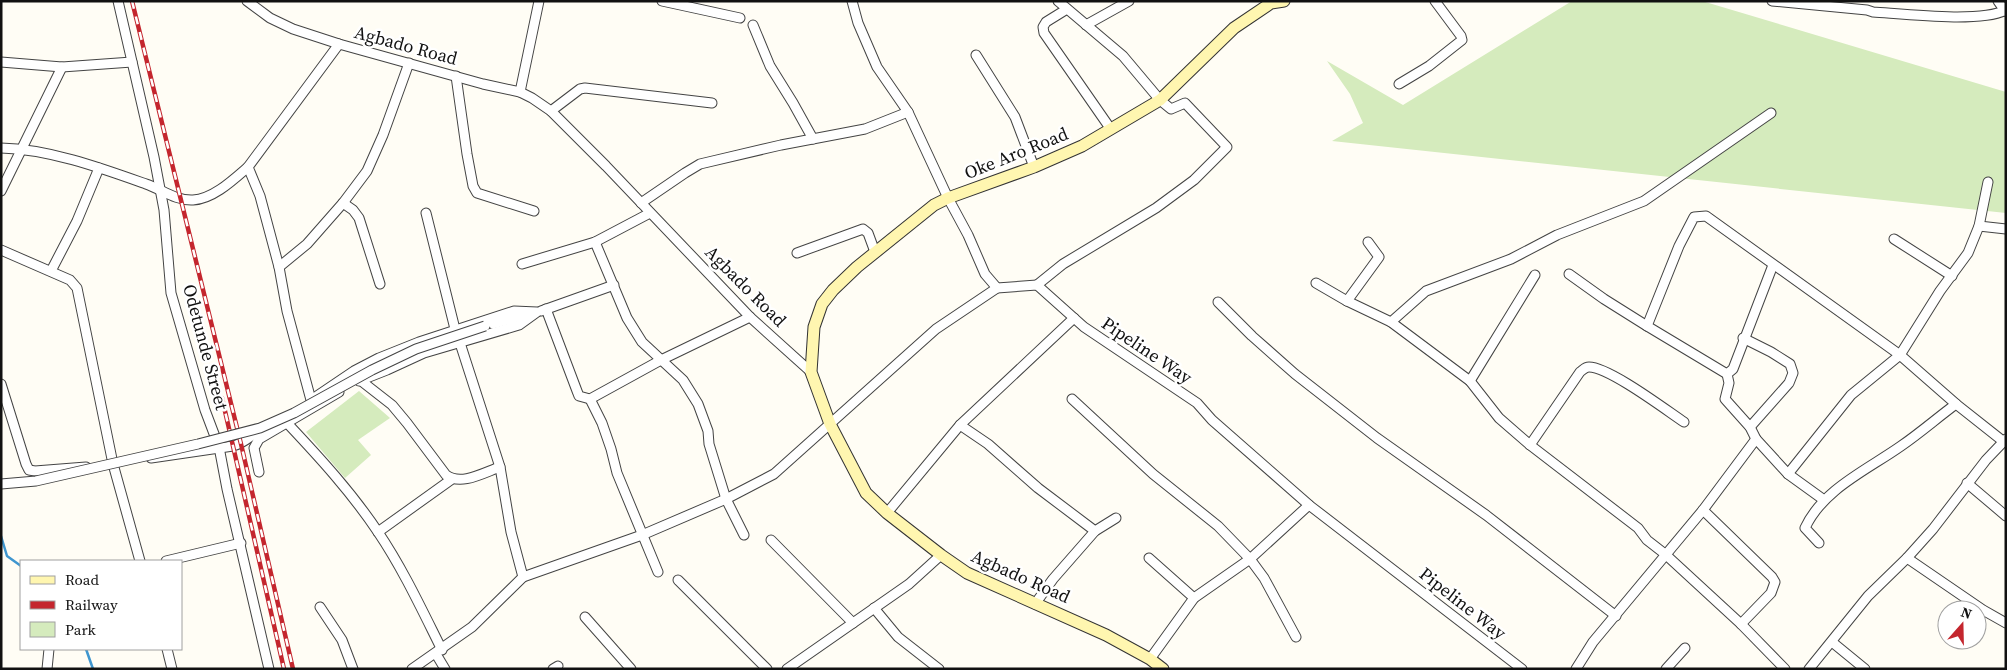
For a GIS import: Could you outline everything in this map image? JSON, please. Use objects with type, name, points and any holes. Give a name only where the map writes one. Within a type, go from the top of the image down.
[{"type":"main road","name":"Oke Aro Road","points":[[811,372],[814,327],[822,304],[833,290],[911,222],[934,205],[948,198],[1034,167],[1082,146],[1160,100],[1234,28],[1271,2],[1284,1]]},
{"type":"main road","name":"Agbado Road","points":[[811,372],[830,424],[866,493],[887,513],[940,555],[967,573],[1074,619],[1150,659],[1162,669]]},
{"type":"street","name":"Odetunde Street","points":[[118,1],[154,157],[167,234],[171,293],[205,410],[219,447],[269,669]]},
{"type":"street","name":"Agbado Road","points":[[247,1],[270,18],[293,29],[339,44],[520,92],[532,98],[551,111],[750,317],[811,372]]},
{"type":"street","points":[[520,92],[539,1]]},
{"type":"street","points":[[662,1],[740,18]]},
{"type":"street","points":[[852,1],[858,23],[877,67],[908,112],[985,274],[997,288]]},
{"type":"street","points":[[412,669],[439,652],[472,627],[523,577],[642,535],[726,500],[774,474],[936,329],[997,288],[1036,285],[1063,264],[1156,208],[1194,180],[1227,147],[1185,102],[1171,110],[1122,56],[1058,1]]},
{"type":"street","points":[[1086,25],[1130,1]]},
{"type":"street","points":[[1398,84],[1429,66],[1462,40],[1435,1]]},
{"type":"street","points":[[1772,1],[1865,5],[1873,12],[1949,16],[1989,16],[2005,11],[1998,1]]},
{"type":"street","points":[[1067,9],[1046,22],[1043,27],[1044,33],[1110,128]]},
{"type":"street","points":[[753,25],[770,66],[813,139]]},
{"type":"street","points":[[1,148],[22,148],[100,168],[159,188],[180,199],[191,201],[203,199],[231,181],[248,166],[339,44]]},
{"type":"street","points":[[976,56],[1015,117],[1034,167]]},
{"type":"street","points":[[1,62],[62,67],[132,62]]},
{"type":"street","points":[[279,267],[307,244],[343,203],[367,171],[378,147],[409,63]]},
{"type":"street","points":[[1,191],[62,67]]},
{"type":"street","points":[[456,76],[473,186],[477,193],[534,211]]},
{"type":"street","points":[[551,111],[580,89],[586,88],[712,103]]},
{"type":"street","points":[[641,204],[700,164],[865,128],[908,112]]},
{"type":"street","points":[[1391,322],[1426,291],[1511,259],[1558,235],[1644,201],[1771,113]]},
{"type":"street","points":[[248,166],[260,196],[279,267],[287,311],[311,400]]},
{"type":"street","points":[[51,270],[76,222],[100,168]]},
{"type":"street","points":[[1788,474],[1851,395],[1900,355],[1940,291],[1968,253],[1979,226],[1988,182]]},
{"type":"street","points":[[343,203],[353,210],[359,218],[380,284]]},
{"type":"street","points":[[426,213],[455,330]]},
{"type":"street","points":[[522,264],[595,242],[650,213]]},
{"type":"street","points":[[1647,326],[1679,246],[1694,217],[1706,216],[1900,355],[1956,404],[2005,440],[1967,483],[1933,529],[1907,558],[1868,596],[1809,669]]},
{"type":"street","points":[[1979,226],[2006,229]]},
{"type":"street","points":[[797,253],[863,229],[868,234],[875,252]]},
{"type":"street","points":[[1894,239],[1952,276]]},
{"type":"street","points":[[595,242],[627,318],[642,342],[683,380],[698,404],[706,423],[709,444],[726,500],[744,535]]},
{"type":"street","points":[[1347,301],[1378,260],[1378,254],[1368,242]]},
{"type":"street","points":[[1,250],[51,270],[70,280],[77,288],[113,464],[140,560]]},
{"type":"street","points":[[1727,374],[1733,369],[1743,338],[1773,265]]},
{"type":"street","points":[[1470,381],[1535,274]]},
{"type":"street","points":[[1569,274],[1604,299],[1727,374],[1729,383],[1724,399],[1750,427],[1756,439],[1788,474],[1824,500]]},
{"type":"street","points":[[1316,283],[1347,301],[1391,322],[1470,381],[1499,418],[1530,445],[1638,528],[1647,540],[1665,554],[1741,624],[1785,669]]},
{"type":"street","points":[[1,484],[36,481],[260,428],[294,413],[372,370],[416,349],[485,326],[541,311],[614,285]]},
{"type":"street","name":"Pipeline Way","points":[[1036,285],[1074,318],[1197,403],[1212,420],[1309,505],[1522,669]]},
{"type":"street","points":[[1218,302],[1252,336],[1295,374],[1377,438],[1486,515],[1616,616]]},
{"type":"street","points":[[1,384],[29,470],[113,464],[244,443],[251,435],[311,400],[354,371],[379,358],[514,311],[541,311]]},
{"type":"street","points":[[541,311],[579,396],[590,398],[661,360],[750,317]]},
{"type":"street","points":[[259,472],[254,448],[259,439],[288,424],[360,380],[424,353],[519,325],[541,311]]},
{"type":"street","points":[[887,513],[960,425],[1074,318]]},
{"type":"street","points":[[1743,338],[1790,364],[1793,373],[1789,383],[1750,427]]},
{"type":"street","points":[[460,343],[500,468],[511,532],[523,577]]},
{"type":"street","points":[[1530,445],[1580,372],[1586,367],[1591,367],[1620,380],[1684,422]]},
{"type":"street","points":[[360,380],[392,406],[446,475],[452,479],[460,481],[500,468]]},
{"type":"street","points":[[590,398],[602,423],[617,473],[658,572]]},
{"type":"street","points":[[1072,399],[1153,474],[1218,526],[1250,558],[1264,578],[1296,637]]},
{"type":"street","points":[[1819,543],[1805,528],[1824,500],[1851,479],[1901,446],[1956,404]]},
{"type":"street","points":[[288,424],[324,462],[378,532],[404,575],[445,669]]},
{"type":"street","points":[[960,425],[988,444],[1038,488],[1095,531]]},
{"type":"street","points":[[1576,669],[1593,642],[1703,510],[1756,439]]},
{"type":"street","points":[[378,532],[452,479]]},
{"type":"street","points":[[1967,483],[2006,516]]},
{"type":"street","points":[[1150,659],[1194,598],[1250,558],[1309,505]]},
{"type":"street","points":[[1703,510],[1775,582],[1771,593],[1741,624]]},
{"type":"street","points":[[1036,604],[1054,579],[1095,531],[1116,518]]},
{"type":"street","points":[[770,540],[853,623]]},
{"type":"street","points":[[170,560],[240,543]]},
{"type":"street","points":[[787,669],[909,584],[940,555]]},
{"type":"street","points":[[1149,558],[1194,598]]},
{"type":"street","points":[[1907,558],[1983,610],[2006,623]]},
{"type":"street","points":[[678,580],[767,669]]},
{"type":"street","points":[[320,607],[342,640],[352,669]]},
{"type":"street","points":[[874,608],[898,638],[939,669]]},
{"type":"street","points":[[586,617],[632,669]]},
{"type":"street","points":[[1832,642],[1865,669]]},
{"type":"street","points":[[1666,669],[1685,648]]},
{"type":"street","points":[[47,669],[49,650]]},
{"type":"street","points":[[168,650],[172,669]]},
{"type":"street","points":[[796,662],[803,669]]},
{"type":"green space","points":[[1572,1],[1702,1],[2006,92],[2006,213],[1332,141],[1363,123],[1350,94],[1327,61],[1403,105]]},
{"type":"green space","points":[[359,391],[390,418],[358,440],[371,455],[345,478],[306,432]]},
{"type":"waterway","points":[[1,536],[7,556],[20,565]]},
{"type":"waterway","points":[[86,650],[93,669]]},
{"type":"railway","points":[[132,1],[241,444],[293,669]]},
{"type":"railway","points":[[222,398],[284,669]]}]
